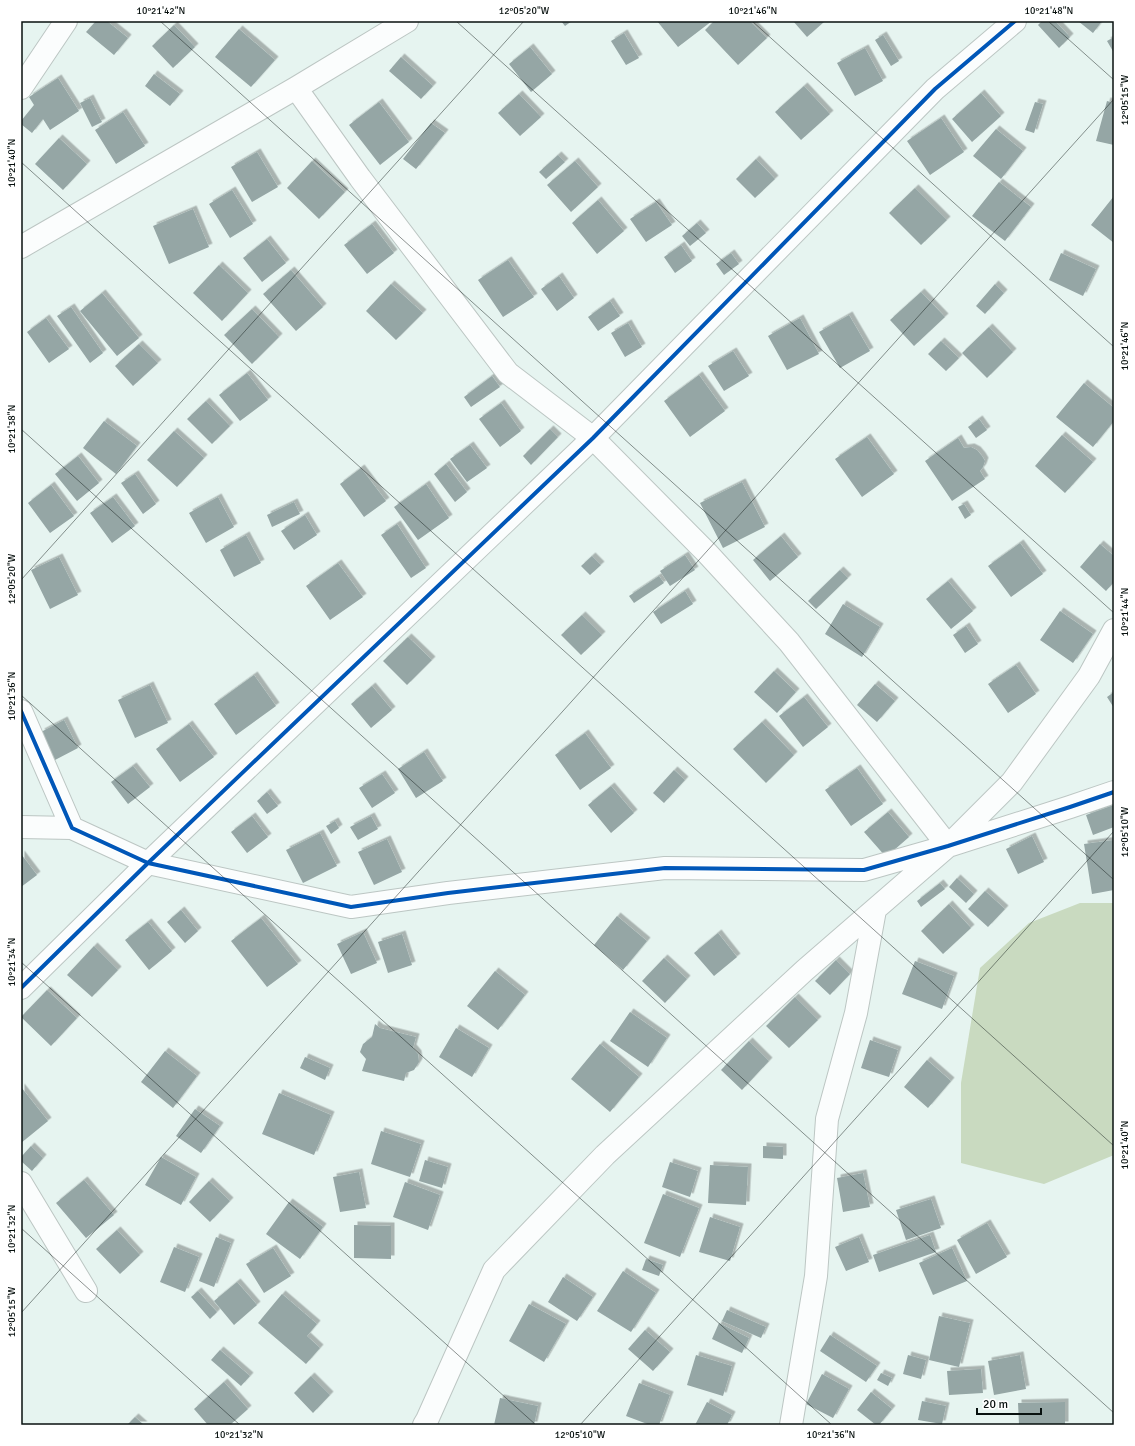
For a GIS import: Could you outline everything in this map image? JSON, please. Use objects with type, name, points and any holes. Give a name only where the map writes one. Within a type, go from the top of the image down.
[{"type":"street","points":[[21,88],[66,21]]},
{"type":"street","points":[[21,247],[296,88],[408,21]]},
{"type":"street","points":[[21,988],[148,863],[593,438],[935,89],[1015,21]]},
{"type":"street","points":[[296,88],[360,178],[508,373],[593,438],[707,553],[789,642],[948,846]]},
{"type":"street","points":[[424,1425],[428,1420],[494,1270],[605,1155],[805,970],[948,846],[1012,782],[1089,676],[1114,630]]},
{"type":"street","points":[[21,711],[72,828]]},
{"type":"street","points":[[21,827],[72,828],[148,863],[352,907],[448,893],[665,868],[864,870],[948,846],[1114,792]]},
{"type":"street","points":[[791,1425],[816,1276],[827,1119],[856,1013],[875,910]]},
{"type":"street","points":[[21,1183],[86,1291]]},
{"type":"green space","points":[[1080,903],[1114,903],[1114,1155],[1044,1184],[961,1163],[961,1083],[980,968],[1029,923]]},
{"type":"building","points":[[96,21],[107,21],[128,38],[114,55],[86,32]]},
{"type":"building","points":[[561,21],[572,21],[565,26]]},
{"type":"building","points":[[657,21],[712,21],[678,47]]},
{"type":"building","points":[[714,21],[750,21],[767,38],[738,65],[705,30]]},
{"type":"building","points":[[793,21],[825,21],[807,37]]},
{"type":"building","points":[[1042,21],[1055,21],[1070,37],[1059,48],[1038,25]]},
{"type":"building","points":[[1078,21],[1102,21],[1093,33]]},
{"type":"building","points":[[174,25],[195,47],[173,68],[152,46]]},
{"type":"building","points":[[239,29],[275,60],[251,87],[215,57]]},
{"type":"building","points":[[624,33],[639,58],[626,65],[611,41]]},
{"type":"building","points":[[883,35],[899,61],[891,66],[875,40]]},
{"type":"building","points":[[1114,37],[1114,53],[1107,41]]},
{"type":"building","points":[[530,47],[552,74],[531,92],[509,64]]},
{"type":"building","points":[[865,48],[883,81],[855,96],[837,63]]},
{"type":"building","points":[[401,57],[433,86],[421,99],[389,71]]},
{"type":"building","points":[[154,74],[180,94],[170,106],[145,86]]},
{"type":"building","points":[[58,78],[79,111],[50,130],[43,119],[32,133],[21,124],[21,121],[34,105],[29,97]]},
{"type":"building","points":[[804,86],[830,114],[801,140],[775,112]]},
{"type":"building","points":[[981,93],[1001,116],[972,142],[952,119]]},
{"type":"building","points":[[519,94],[541,117],[520,136],[498,113]]},
{"type":"building","points":[[90,98],[102,122],[92,127],[80,103]]},
{"type":"building","points":[[1107,101],[1114,103],[1114,145],[1096,141]]},
{"type":"building","points":[[379,102],[409,142],[380,165],[349,125]]},
{"type":"building","points":[[1035,102],[1043,104],[1034,133],[1025,130]]},
{"type":"building","points":[[123,112],[145,146],[116,164],[95,130]]},
{"type":"building","points":[[941,118],[964,152],[930,175],[907,141]]},
{"type":"building","points":[[431,123],[445,133],[416,169],[403,159]]},
{"type":"building","points":[[996,129],[1023,151],[1001,179],[973,156]]},
{"type":"building","points":[[59,138],[87,164],[63,190],[35,164]]},
{"type":"building","points":[[257,152],[278,187],[252,202],[231,167]]},
{"type":"building","points":[[558,155],[565,162],[546,179],[539,172]]},
{"type":"building","points":[[756,159],[775,179],[755,198],[736,179]]},
{"type":"building","points":[[312,161],[345,192],[319,219],[287,188]]},
{"type":"building","points":[[575,161],[598,187],[571,212],[547,185]]},
{"type":"building","points":[[999,182],[1031,207],[1005,241],[972,216]]},
{"type":"building","points":[[915,188],[947,220],[921,245],[889,213]]},
{"type":"building","points":[[232,190],[253,224],[230,238],[209,204]]},
{"type":"building","points":[[1114,196],[1114,243],[1091,225]]},
{"type":"building","points":[[598,200],[624,231],[597,254],[572,223]]},
{"type":"building","points":[[656,202],[672,225],[646,242],[630,219]]},
{"type":"building","points":[[193,209],[209,247],[169,264],[153,226]]},
{"type":"building","points":[[697,223],[706,233],[690,246],[682,236]]},
{"type":"building","points":[[372,224],[394,253],[367,274],[344,245]]},
{"type":"building","points":[[267,239],[286,263],[262,282],[243,258]]},
{"type":"building","points":[[681,245],[692,261],[675,273],[664,257]]},
{"type":"building","points":[[731,253],[739,264],[724,275],[716,264]]},
{"type":"building","points":[[1061,253],[1096,269],[1083,296],[1049,280]]},
{"type":"building","points":[[508,260],[534,297],[503,317],[478,280]]},
{"type":"building","points":[[219,265],[248,293],[222,321],[193,293]]},
{"type":"building","points":[[291,270],[323,307],[296,331],[263,294]]},
{"type":"building","points":[[559,276],[574,298],[557,311],[541,289]]},
{"type":"building","points":[[391,284],[423,313],[396,340],[366,311]]},
{"type":"building","points":[[995,284],[1004,293],[985,314],[976,306]]},
{"type":"building","points":[[921,292],[945,317],[914,346],[890,320]]},
{"type":"building","points":[[102,293],[139,338],[117,356],[80,311]]},
{"type":"building","points":[[610,301],[620,316],[598,331],[588,317]]},
{"type":"building","points":[[71,307],[103,353],[90,363],[57,316]]},
{"type":"building","points":[[252,309],[279,337],[252,364],[224,335]]},
{"type":"building","points":[[849,315],[870,351],[840,368],[819,332]]},
{"type":"building","points":[[46,318],[69,349],[49,363],[27,332]]},
{"type":"building","points":[[800,318],[819,354],[787,370],[768,336]]},
{"type":"building","points":[[628,323],[642,347],[625,357],[611,333]]},
{"type":"building","points":[[989,327],[1013,352],[987,378],[962,353]]},
{"type":"building","points":[[941,341],[959,358],[946,371],[928,354]]},
{"type":"building","points":[[139,344],[158,363],[133,386],[115,366]]},
{"type":"building","points":[[733,351],[749,376],[724,391],[708,366]]},
{"type":"building","points":[[247,373],[268,400],[240,421],[219,395]]},
{"type":"building","points":[[699,375],[725,411],[690,437],[664,401]]},
{"type":"building","points":[[492,376],[500,387],[471,407],[464,397]]},
{"type":"building","points":[[1084,383],[1114,408],[1114,421],[1093,447],[1056,417]]},
{"type":"building","points":[[206,401],[230,426],[212,444],[187,419]]},
{"type":"building","points":[[501,403],[521,431],[500,447],[479,419]]},
{"type":"building","points":[[979,419],[987,430],[976,438],[968,427]]},
{"type":"building","points":[[104,421],[137,446],[116,474],[83,448]]},
{"type":"building","points":[[550,429],[558,437],[531,465],[523,456]]},
{"type":"building","points":[[174,431],[204,458],[177,487],[147,460]]},
{"type":"building","points":[[1062,435],[1093,462],[1065,493],[1035,466]]},
{"type":"building","points":[[867,437],[894,474],[862,497],[835,459]]},
{"type":"building","points":[[958,438],[964,448],[971,447],[977,450],[982,456],[985,461],[980,471],[985,479],[952,501],[925,461]]},
{"type":"building","points":[[470,445],[487,468],[467,482],[450,459]]},
{"type":"building","points":[[78,456],[99,483],[77,501],[55,474]]},
{"type":"building","points":[[446,464],[467,492],[455,502],[434,474]]},
{"type":"building","points":[[361,468],[386,501],[364,517],[340,484]]},
{"type":"building","points":[[135,474],[156,504],[143,514],[121,483]]},
{"type":"building","points":[[742,482],[765,527],[723,548],[700,503]]},
{"type":"building","points":[[426,484],[449,518],[418,540],[394,507]]},
{"type":"building","points":[[51,485],[74,516],[50,533],[28,503]]},
{"type":"building","points":[[113,497],[135,526],[112,543],[90,513]]},
{"type":"building","points":[[218,497],[234,527],[206,543],[189,513]]},
{"type":"building","points":[[294,502],[300,514],[272,527],[267,515]]},
{"type":"building","points":[[964,504],[971,515],[965,519],[958,507]]},
{"type":"building","points":[[305,515],[317,535],[294,550],[281,531]]},
{"type":"building","points":[[397,524],[426,568],[411,578],[381,535]]},
{"type":"building","points":[[246,535],[261,563],[234,577],[220,550]]},
{"type":"building","points":[[781,536],[798,557],[770,581],[753,560]]},
{"type":"building","points":[[1020,543],[1043,574],[1011,597],[988,566]]},
{"type":"building","points":[[1100,544],[1114,556],[1114,582],[1106,591],[1080,567]]},
{"type":"building","points":[[685,555],[695,570],[670,586],[660,571]]},
{"type":"building","points":[[592,556],[601,565],[590,575],[581,566]]},
{"type":"building","points":[[59,557],[78,595],[50,609],[31,570]]},
{"type":"building","points":[[338,563],[363,597],[330,620],[306,586]]},
{"type":"building","points":[[840,570],[848,578],[816,609],[808,601]]},
{"type":"building","points":[[659,576],[664,583],[634,603],[629,596]]},
{"type":"building","points":[[948,581],[973,611],[951,629],[926,599]]},
{"type":"building","points":[[685,591],[693,604],[661,624],[653,612]]},
{"type":"building","points":[[843,604],[880,627],[862,657],[825,634]]},
{"type":"building","points":[[1060,611],[1093,634],[1073,663],[1040,640]]},
{"type":"building","points":[[582,615],[602,635],[581,655],[561,635]]},
{"type":"building","points":[[966,626],[978,644],[965,653],[953,635]]},
{"type":"building","points":[[408,637],[432,660],[407,685],[383,661]]},
{"type":"building","points":[[1016,665],[1036,694],[1008,713],[988,684]]},
{"type":"building","points":[[774,671],[796,692],[777,713],[754,692]]},
{"type":"building","points":[[254,675],[276,706],[236,735],[214,704]]},
{"type":"building","points":[[875,684],[895,701],[877,722],[857,705]]},
{"type":"building","points":[[150,685],[168,723],[135,738],[118,700]]},
{"type":"building","points":[[372,686],[392,710],[371,728],[351,704]]},
{"type":"building","points":[[1114,692],[1114,708],[1107,697]]},
{"type":"building","points":[[804,697],[828,727],[803,747],[779,716]]},
{"type":"building","points":[[64,720],[78,748],[55,760],[41,732]]},
{"type":"building","points":[[762,722],[794,755],[766,783],[733,749]]},
{"type":"building","points":[[189,724],[214,757],[180,782],[156,749]]},
{"type":"building","points":[[585,733],[611,768],[580,790],[555,755]]},
{"type":"building","points":[[424,752],[443,781],[416,798],[398,769]]},
{"type":"building","points":[[133,766],[150,787],[128,804],[111,782]]},
{"type":"building","points":[[857,768],[883,804],[851,826],[825,790]]},
{"type":"building","points":[[674,770],[685,780],[664,803],[653,793]]},
{"type":"building","points":[[382,774],[395,793],[372,808],[359,788]]},
{"type":"building","points":[[611,786],[634,813],[611,833],[588,805]]},
{"type":"building","points":[[267,792],[278,806],[267,814],[257,801]]},
{"type":"building","points":[[1114,805],[1114,827],[1093,835],[1086,815]]},
{"type":"building","points":[[888,812],[909,837],[886,857],[864,832]]},
{"type":"building","points":[[252,816],[268,837],[247,853],[231,832]]},
{"type":"building","points":[[371,816],[378,829],[358,840],[350,827]]},
{"type":"building","points":[[335,821],[339,828],[331,834],[326,826]]},
{"type":"building","points":[[320,833],[337,866],[303,883],[286,850]]},
{"type":"building","points":[[1032,836],[1044,862],[1018,874],[1006,849]]},
{"type":"building","points":[[387,839],[402,872],[374,885],[358,852]]},
{"type":"building","points":[[1114,840],[1114,890],[1092,894],[1084,844]]},
{"type":"building","points":[[21,854],[37,875],[21,887]]},
{"type":"building","points":[[957,878],[974,894],[966,903],[949,887]]},
{"type":"building","points":[[940,883],[945,889],[921,907],[917,901]]},
{"type":"building","points":[[985,891],[1005,909],[988,927],[968,909]]},
{"type":"building","points":[[949,904],[971,928],[943,954],[921,931]]},
{"type":"building","points":[[181,910],[198,931],[185,943],[167,922]]},
{"type":"building","points":[[617,916],[647,941],[623,970],[594,945]]},
{"type":"building","points":[[261,918],[298,964],[267,987],[231,941]]},
{"type":"building","points":[[148,922],[172,951],[149,970],[125,940]]},
{"type":"building","points":[[363,932],[377,963],[351,974],[337,944]]},
{"type":"building","points":[[718,933],[737,957],[714,976],[694,953]]},
{"type":"building","points":[[402,934],[412,965],[388,973],[378,942]]},
{"type":"building","points":[[94,946],[118,970],[92,997],[67,975]]},
{"type":"building","points":[[664,958],[687,979],[665,1003],[642,981]]},
{"type":"building","points":[[836,960],[850,974],[830,995],[815,981]]},
{"type":"building","points":[[915,961],[954,976],[942,1009],[902,994]]},
{"type":"building","points":[[495,971],[525,995],[498,1030],[467,1006]]},
{"type":"building","points":[[47,990],[77,1018],[51,1046],[21,1017]]},
{"type":"building","points":[[795,997],[818,1020],[789,1048],[766,1026]]},
{"type":"building","points":[[630,1012],[667,1038],[648,1067],[610,1041]]},
{"type":"building","points":[[375,1024],[380,1028],[416,1037],[413,1048],[418,1054],[419,1062],[414,1070],[406,1073],[404,1081],[362,1071],[366,1059],[360,1052],[363,1044],[372,1037]]},
{"type":"building","points":[[456,1028],[489,1048],[472,1077],[439,1057]]},
{"type":"building","points":[[870,1040],[898,1050],[889,1077],[861,1068]]},
{"type":"building","points":[[749,1041],[769,1061],[742,1090],[721,1070]]},
{"type":"building","points":[[600,1044],[639,1077],[610,1112],[571,1079]]},
{"type":"building","points":[[165,1051],[197,1076],[173,1108],[141,1082]]},
{"type":"building","points":[[305,1057],[330,1068],[325,1080],[300,1068]]},
{"type":"building","points":[[927,1060],[951,1081],[928,1108],[904,1087]]},
{"type":"building","points":[[21,1087],[48,1121],[21,1143]]},
{"type":"building","points":[[279,1093],[331,1115],[314,1155],[262,1134]]},
{"type":"building","points":[[195,1109],[220,1126],[201,1153],[176,1136]]},
{"type":"building","points":[[381,1131],[421,1144],[410,1177],[371,1164]]},
{"type":"building","points":[[31,1146],[43,1158],[32,1171],[21,1161],[21,1157]]},
{"type":"building","points":[[763,1146],[783,1147],[783,1159],[763,1158]]},
{"type":"building","points":[[161,1157],[196,1177],[181,1205],[145,1185]]},
{"type":"building","points":[[425,1160],[448,1167],[442,1188],[419,1181]]},
{"type":"building","points":[[670,1162],[698,1171],[690,1197],[662,1187]]},
{"type":"building","points":[[710,1165],[748,1167],[746,1205],[708,1203]]},
{"type":"building","points":[[359,1172],[366,1208],[340,1212],[333,1177]]},
{"type":"building","points":[[863,1173],[870,1207],[843,1212],[837,1178]]},
{"type":"building","points":[[84,1180],[114,1215],[86,1238],[56,1203]]},
{"type":"building","points":[[209,1181],[230,1201],[210,1222],[189,1202]]},
{"type":"building","points":[[405,1182],[440,1195],[428,1230],[393,1217]]},
{"type":"building","points":[[663,1194],[699,1208],[680,1257],[644,1243]]},
{"type":"building","points":[[931,1199],[941,1228],[906,1240],[896,1210]]},
{"type":"building","points":[[289,1202],[323,1227],[300,1259],[266,1234]]},
{"type":"building","points":[[710,1217],[740,1227],[730,1261],[699,1252]]},
{"type":"building","points":[[987,1223],[1007,1257],[976,1274],[957,1240]]},
{"type":"building","points":[[354,1225],[391,1226],[391,1259],[354,1258]]},
{"type":"building","points":[[117,1230],[140,1255],[120,1274],[96,1249]]},
{"type":"building","points":[[930,1235],[936,1252],[879,1272],[873,1255]]},
{"type":"building","points":[[216,1237],[231,1243],[214,1287],[199,1281]]},
{"type":"building","points":[[859,1237],[869,1262],[846,1271],[835,1247]]},
{"type":"building","points":[[174,1247],[199,1257],[185,1292],[160,1282]]},
{"type":"building","points":[[273,1248],[291,1276],[264,1293],[246,1264]]},
{"type":"building","points":[[952,1248],[967,1281],[933,1295],[919,1263]]},
{"type":"building","points":[[646,1259],[663,1265],[659,1276],[642,1270]]},
{"type":"building","points":[[623,1271],[656,1293],[631,1332],[597,1311]]},
{"type":"building","points":[[563,1277],[593,1297],[577,1321],[548,1302]]},
{"type":"building","points":[[237,1282],[257,1305],[234,1325],[214,1301]]},
{"type":"building","points":[[198,1291],[217,1312],[210,1319],[191,1297]]},
{"type":"building","points":[[282,1294],[317,1324],[307,1336],[320,1348],[306,1364],[258,1323]]},
{"type":"building","points":[[529,1304],[566,1324],[544,1362],[509,1341]]},
{"type":"building","points":[[727,1310],[766,1327],[761,1338],[722,1321]]},
{"type":"building","points":[[939,1316],[970,1323],[959,1367],[929,1360]]},
{"type":"building","points":[[719,1323],[749,1338],[742,1353],[712,1339]]},
{"type":"building","points":[[645,1330],[670,1352],[653,1371],[628,1349]]},
{"type":"building","points":[[830,1335],[877,1366],[866,1382],[820,1351]]},
{"type":"building","points":[[220,1350],[250,1376],[241,1386],[211,1360]]},
{"type":"building","points":[[696,1355],[732,1366],[723,1396],[687,1385]]},
{"type":"building","points":[[908,1355],[926,1360],[921,1379],[903,1374]]},
{"type":"building","points":[[1020,1355],[1026,1389],[994,1395],[988,1361]]},
{"type":"building","points":[[981,1369],[983,1393],[949,1395],[947,1371]]},
{"type":"building","points":[[881,1373],[892,1378],[888,1386],[877,1380]]},
{"type":"building","points":[[822,1374],[849,1389],[833,1418],[806,1404]]},
{"type":"building","points":[[311,1376],[330,1395],[313,1413],[294,1393]]},
{"type":"building","points":[[224,1382],[248,1409],[230,1425],[208,1425],[194,1409]]},
{"type":"building","points":[[639,1383],[670,1395],[659,1425],[650,1425],[626,1416]]},
{"type":"building","points":[[871,1392],[892,1409],[879,1425],[876,1425],[857,1410]]},
{"type":"building","points":[[500,1398],[538,1406],[534,1425],[494,1425]]},
{"type":"building","points":[[922,1401],[946,1406],[942,1424],[918,1420]]},
{"type":"building","points":[[707,1402],[732,1415],[727,1425],[695,1425]]},
{"type":"building","points":[[1065,1402],[1065,1425],[1019,1425],[1018,1403]]},
{"type":"building","points":[[135,1417],[144,1425],[127,1425]]},
{"type":"cycle path","points":[[21,988],[148,863],[593,438],[935,89],[1015,21]]},
{"type":"cycle path","points":[[21,711],[72,828],[148,863],[351,907],[448,893],[665,868],[864,870],[948,846],[1114,792]]}]
